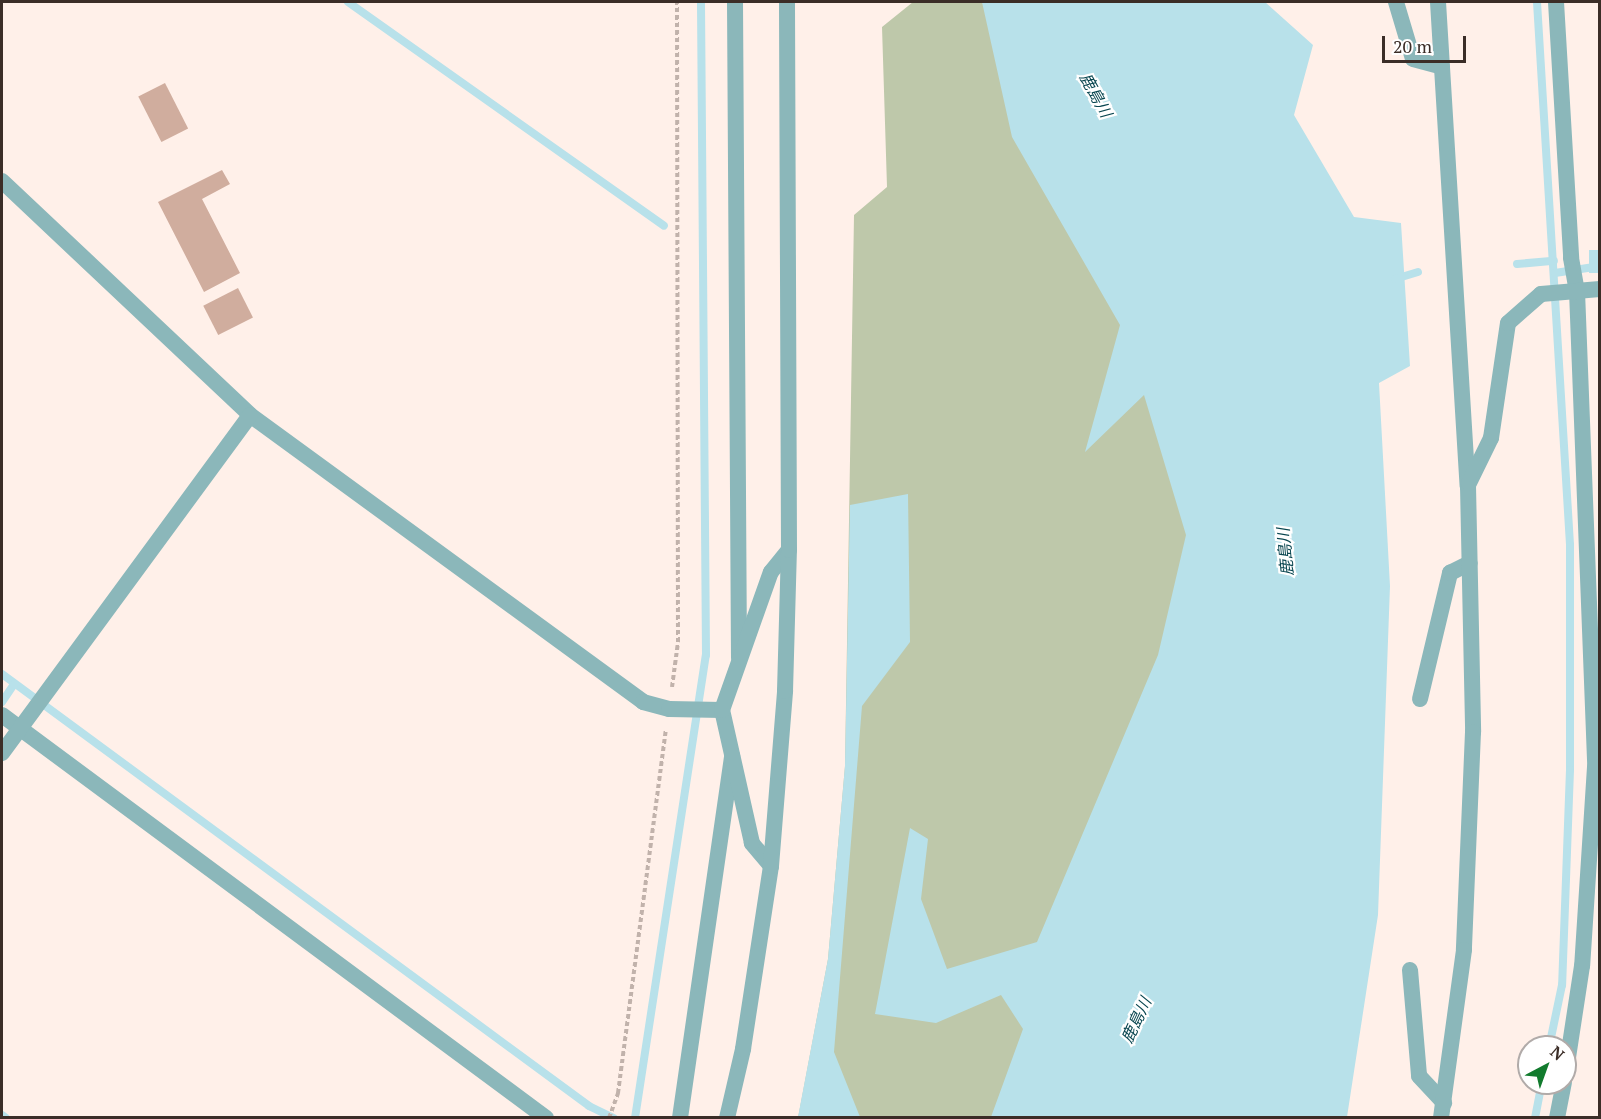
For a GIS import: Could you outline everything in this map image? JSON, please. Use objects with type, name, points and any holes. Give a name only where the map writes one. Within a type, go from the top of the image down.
[{"type":"street","points":[[735,2],[739,662]]},
{"type":"street","points":[[727,1118],[743,1049],[771,866],[785,691],[789,550],[787,2]]},
{"type":"street","points":[[1396,2],[1413,58],[1442,67]]},
{"type":"street","points":[[1438,2],[1468,486],[1473,732],[1464,938],[1442,1110]]},
{"type":"street","points":[[1556,2],[1571,258],[1575,284],[1595,767],[1582,966],[1571,1035]]},
{"type":"street","points":[[2,181],[250,415],[643,702],[669,710],[722,710]]},
{"type":"street","points":[[1468,486],[1491,438],[1508,323],[1541,294],[1575,284],[1599,289]]},
{"type":"street","points":[[2,753],[250,415]]},
{"type":"street","points":[[771,866],[752,843],[722,710],[771,572],[789,550]]},
{"type":"street","points":[[1420,699],[1450,573],[1470,563]]},
{"type":"street","points":[[2,715],[24,723],[546,1118]]},
{"type":"street","points":[[680,1118],[732,754]]},
{"type":"street","points":[[1410,970],[1419,1076],[1442,1110]]},
{"type":"street","points":[[1557,1118],[1562,1095]]},
{"type":"path","points":[[609,1118],[618,1093],[678,642],[677,2]]},
{"type":"green space","points":[[913,2],[982,2],[1256,487],[1052,1117],[798,1118],[828,959],[845,766],[854,215],[887,187],[882,27]]},
{"type":"water","name":"鹿島川","points":[[982,2],[1265,2],[1313,45],[1294,115],[1354,217],[1401,223],[1410,366],[1379,383],[1390,586],[1378,915],[1347,1117],[991,1117],[1023,1029],[1001,995],[936,1023],[875,1014],[910,828],[928,839],[921,899],[947,969],[1037,942],[1158,655],[1186,535],[1144,395],[1085,452],[1120,325],[1012,137]]},
{"type":"water","points":[[1589,250],[1599,250],[1599,273],[1589,273]]},
{"type":"water","points":[[908,494],[910,642],[862,706],[834,1052],[860,1117],[798,1117],[828,959],[845,766],[850,505]]},
{"type":"building","points":[[165,83],[188,128],[161,142],[138,97]]},
{"type":"building","points":[[222,170],[230,184],[202,199],[240,273],[204,292],[158,202]]},
{"type":"building","points":[[238,288],[253,317],[218,335],[203,306]]},
{"type":"waterway","points":[[348,2],[664,226]]},
{"type":"waterway","points":[[635,1118],[706,655],[701,2]]},
{"type":"waterway","points":[[1537,2],[1570,545],[1570,770],[1562,985],[1552,1035]]},
{"type":"waterway","points":[[1517,264],[1554,261]]},
{"type":"waterway","points":[[1555,273],[1600,266]]},
{"type":"waterway","points":[[1395,279],[1418,272]]},
{"type":"waterway","points":[[2,674],[589,1106],[614,1118]]},
{"type":"waterway","points":[[2,702],[14,684]]},
{"type":"waterway","points":[[1535,1118],[1540,1095]]},
{"type":"waterway","points":[[2,1115],[6,1118]]}]
